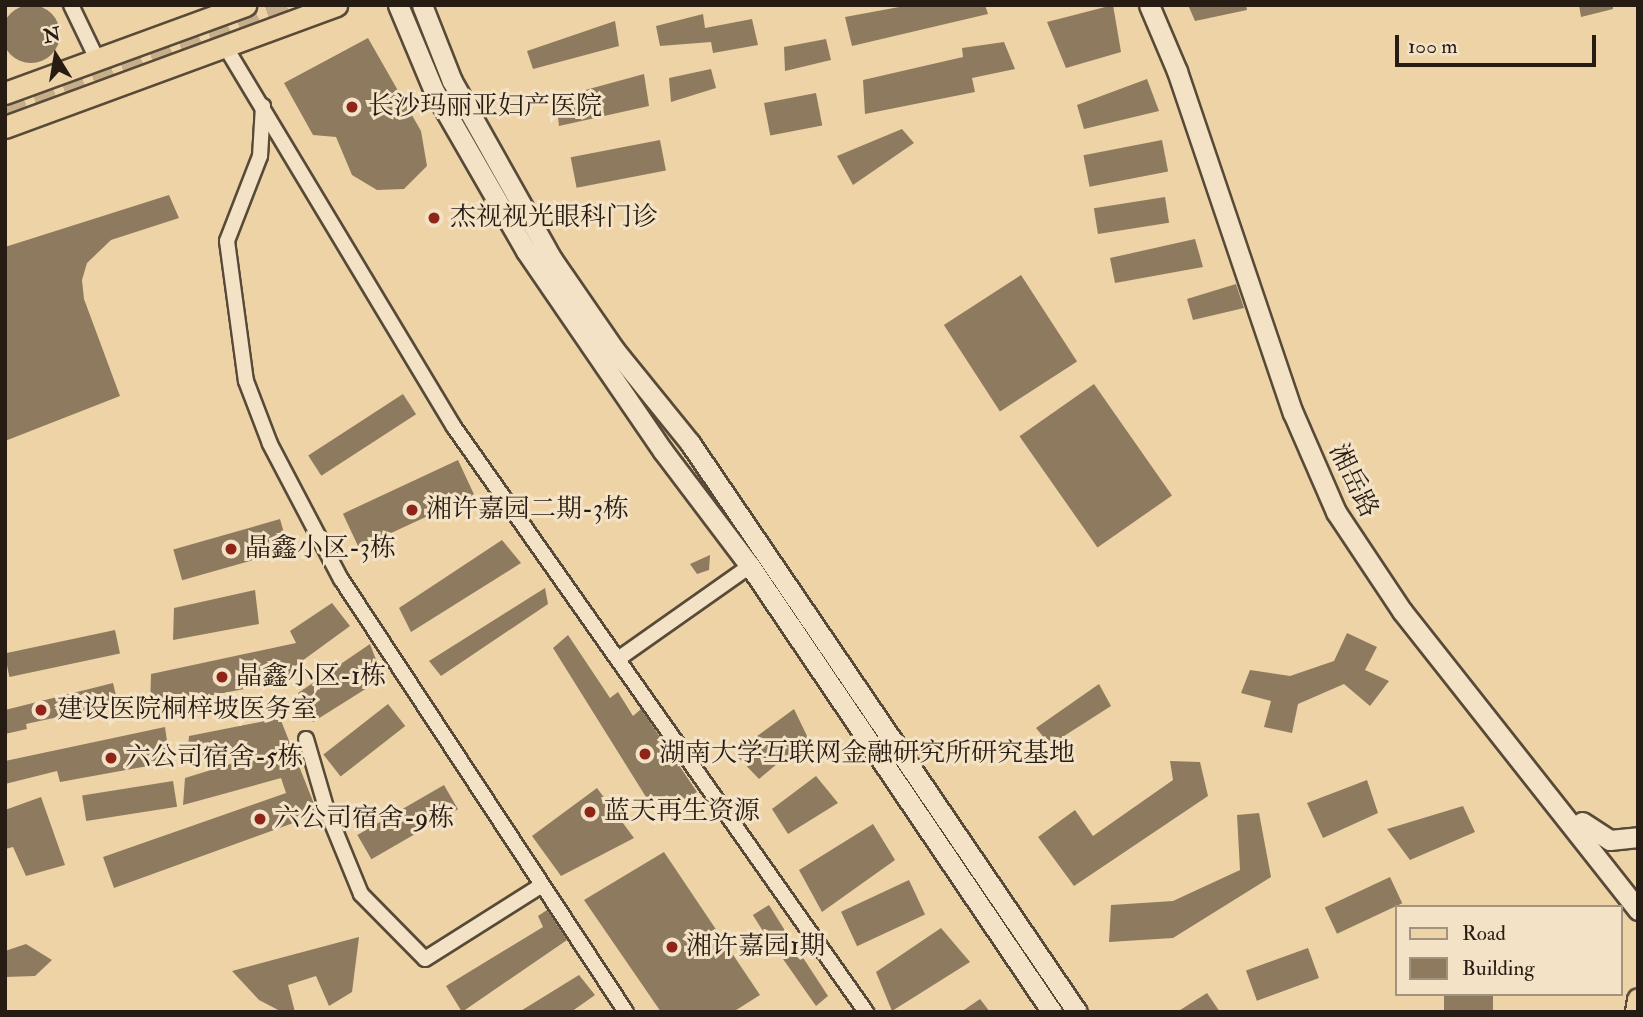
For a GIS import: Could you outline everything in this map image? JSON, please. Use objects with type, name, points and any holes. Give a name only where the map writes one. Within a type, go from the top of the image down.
[{"type":"main road","points":[[5,93],[245,5]]},
{"type":"main road","points":[[5,127],[336,5]]},
{"type":"main road","points":[[398,5],[433,91],[526,251],[663,451],[750,566],[1052,1012]]},
{"type":"main road","points":[[422,5],[457,92],[552,259],[614,349],[690,443],[1077,1012]]},
{"type":"main road","name":"湘岳路","points":[[1149,5],[1177,71],[1293,413],[1336,512],[1402,611],[1638,910]]},
{"type":"main road","name":"湘岳路","points":[[1159,5],[1192,86],[1307,421],[1353,523],[1396,587],[1584,824],[1610,840],[1638,837]]},
{"type":"main road","points":[[1636,1012],[1638,999]]},
{"type":"street","points":[[71,5],[97,61]]},
{"type":"street","points":[[225,46],[263,104],[454,426],[866,1012]]},
{"type":"street","points":[[263,104],[260,156],[227,241],[246,381],[270,444],[341,579],[626,1012]]},
{"type":"street","points":[[618,659],[750,566]]},
{"type":"street","points":[[306,739],[327,811],[361,894],[425,959],[542,885]]},
{"type":"building","points":[[31,5],[42,7],[55,18],[60,34],[58,45],[47,58],[31,63],[20,61],[7,50],[2,34],[4,23],[15,10]]},
{"type":"building","points":[[910,5],[985,5],[988,14],[852,46],[845,17]]},
{"type":"building","points":[[1113,5],[1121,52],[1066,68],[1047,22]]},
{"type":"building","points":[[1188,5],[1246,5],[1247,10],[1195,21]]},
{"type":"building","points":[[1579,5],[1613,5],[1613,9],[1581,17]]},
{"type":"building","points":[[703,14],[705,28],[752,19],[758,45],[713,53],[711,42],[660,46],[656,26]]},
{"type":"building","points":[[615,21],[619,46],[533,69],[527,51]]},
{"type":"building","name":"长沙玛丽亚妇产医院","points":[[368,38],[421,131],[427,166],[404,189],[377,190],[352,175],[336,137],[313,135],[284,83]]},
{"type":"building","points":[[826,39],[831,60],[785,71],[784,47]]},
{"type":"building","points":[[1004,42],[1015,69],[972,78],[975,92],[865,114],[863,80],[963,57],[962,48]]},
{"type":"building","points":[[711,69],[716,88],[671,102],[669,78]]},
{"type":"building","points":[[644,74],[649,106],[559,126],[556,98]]},
{"type":"building","points":[[1147,79],[1159,111],[1084,129],[1077,105]]},
{"type":"building","points":[[816,93],[822,125],[770,136],[764,103]]},
{"type":"building","points":[[902,129],[914,143],[853,185],[837,156]]},
{"type":"building","points":[[660,140],[666,170],[577,188],[571,157]]},
{"type":"building","points":[[1162,140],[1168,171],[1090,187],[1083,155]]},
{"type":"building","points":[[169,195],[179,218],[111,240],[87,263],[82,280],[84,299],[120,396],[5,441],[5,247]]},
{"type":"building","points":[[1165,197],[1169,223],[1098,234],[1094,208]]},
{"type":"building","points":[[1195,239],[1203,267],[1115,283],[1110,258]]},
{"type":"building","points":[[1021,275],[1077,361],[1000,411],[944,325]]},
{"type":"building","points":[[1236,284],[1244,308],[1193,320],[1187,299]]},
{"type":"building","points":[[1094,384],[1172,495],[1097,548],[1019,436]]},
{"type":"building","points":[[403,394],[416,414],[321,476],[308,456]]},
{"type":"building","name":"湘许嘉园二期-3栋","points":[[458,460],[474,494],[359,548],[343,514]]},
{"type":"building","name":"晶鑫小区-3栋","points":[[280,519],[289,550],[182,580],[173,550]]},
{"type":"building","points":[[502,540],[521,563],[411,632],[399,608]]},
{"type":"building","points":[[710,555],[709,570],[697,574],[690,564]]},
{"type":"building","points":[[545,588],[548,604],[441,676],[429,661]]},
{"type":"building","points":[[255,590],[259,624],[173,640],[174,608]]},
{"type":"building","name":"晶鑫小区-1栋","points":[[332,603],[350,626],[291,669],[292,680],[150,707],[151,674],[296,643],[290,631]]},
{"type":"building","points":[[115,630],[120,653],[9,677],[5,653]]},
{"type":"building","points":[[1347,633],[1377,647],[1365,670],[1389,681],[1370,706],[1344,684],[1298,704],[1292,733],[1264,727],[1271,701],[1241,693],[1250,670],[1290,676],[1334,661]]},
{"type":"building","name":"湖南大学互联网金融研究所研究基地","points":[[568,635],[610,698],[618,692],[633,716],[641,709],[697,792],[675,804],[667,795],[651,805],[553,648]]},
{"type":"building","points":[[370,644],[383,678],[313,722],[298,693]]},
{"type":"building","points":[[113,683],[118,704],[26,724],[27,729],[5,734],[5,710]]},
{"type":"building","points":[[1099,684],[1111,706],[1050,745],[1036,728]]},
{"type":"building","points":[[388,704],[405,726],[341,777],[323,754]]},
{"type":"building","points":[[794,709],[808,738],[759,779],[734,753]]},
{"type":"building","points":[[280,718],[318,814],[114,888],[103,857],[286,793],[281,778],[183,805],[185,778],[237,762],[234,750],[187,759],[189,736]]},
{"type":"building","name":"六公司宿舍-5栋","points":[[165,727],[170,762],[60,782],[57,771],[5,784],[5,761]]},
{"type":"building","points":[[1170,761],[1200,762],[1208,796],[1074,886],[1038,837],[1075,810],[1093,836],[1173,780]]},
{"type":"building","points":[[816,776],[838,803],[788,834],[772,809]]},
{"type":"building","points":[[1367,780],[1378,813],[1323,838],[1307,803]]},
{"type":"building","points":[[173,781],[177,807],[86,821],[82,795]]},
{"type":"building","points":[[444,785],[458,809],[371,859],[357,835]]},
{"type":"building","name":"蓝天再生资源","points":[[597,788],[634,838],[561,876],[532,836]]},
{"type":"building","points":[[41,797],[65,865],[26,876],[13,847],[5,849],[5,810]]},
{"type":"building","points":[[1463,806],[1475,832],[1410,860],[1387,829]]},
{"type":"building","points":[[1259,813],[1271,877],[1173,938],[1109,942],[1111,905],[1173,901],[1240,870],[1237,815]]},
{"type":"building","points":[[873,824],[895,860],[822,912],[799,870]]},
{"type":"building","name":"湘许嘉园1期","points":[[664,852],[760,995],[733,1012],[661,1012],[584,900]]},
{"type":"building","points":[[1390,877],[1402,903],[1337,934],[1325,907]]},
{"type":"building","points":[[909,880],[925,914],[857,946],[841,912]]},
{"type":"building","points":[[769,905],[788,936],[772,946],[753,915]]},
{"type":"building","points":[[547,910],[567,940],[462,1012],[446,986],[543,927],[538,916]]},
{"type":"building","points":[[941,928],[970,962],[892,1011],[876,972]]},
{"type":"building","points":[[359,937],[352,992],[329,1006],[316,976],[288,985],[295,1012],[282,1012],[259,1000],[232,971]]},
{"type":"building","points":[[26,944],[52,960],[35,976],[5,977],[5,951]]},
{"type":"building","points":[[1308,948],[1319,978],[1257,1001],[1246,971]]},
{"type":"building","points":[[798,950],[828,996],[816,1006],[783,959]]},
{"type":"building","points":[[579,975],[595,995],[571,1012],[519,1012]]},
{"type":"building","points":[[1207,993],[1220,1012],[1177,1012]]},
{"type":"building","points":[[1444,996],[1493,996],[1493,1012],[1444,1012]]},
{"type":"building","points":[[980,999],[990,1012],[961,1012]]},
{"type":"tunnel","points":[[5,108],[288,5]]},
{"type":"place","name":"长沙玛丽亚妇产医院","points":[[352,107]]},
{"type":"place","name":"杰视视光眼科门诊","points":[[434,218]]},
{"type":"place","name":"湘许嘉园二期-3栋","points":[[412,510]]},
{"type":"place","name":"晶鑫小区-3栋","points":[[231,549]]},
{"type":"place","name":"晶鑫小区-1栋","points":[[222,677]]},
{"type":"place","name":"建设医院桐梓坡医务室","points":[[41,710]]},
{"type":"place","name":"湖南大学互联网金融研究所研究基地","points":[[645,754]]},
{"type":"place","name":"六公司宿舍-5栋","points":[[111,758]]},
{"type":"place","name":"蓝天再生资源","points":[[590,812]]},
{"type":"place","name":"六公司宿舍-9栋","points":[[260,819]]},
{"type":"place","name":"湘许嘉园1期","points":[[672,947]]}]
